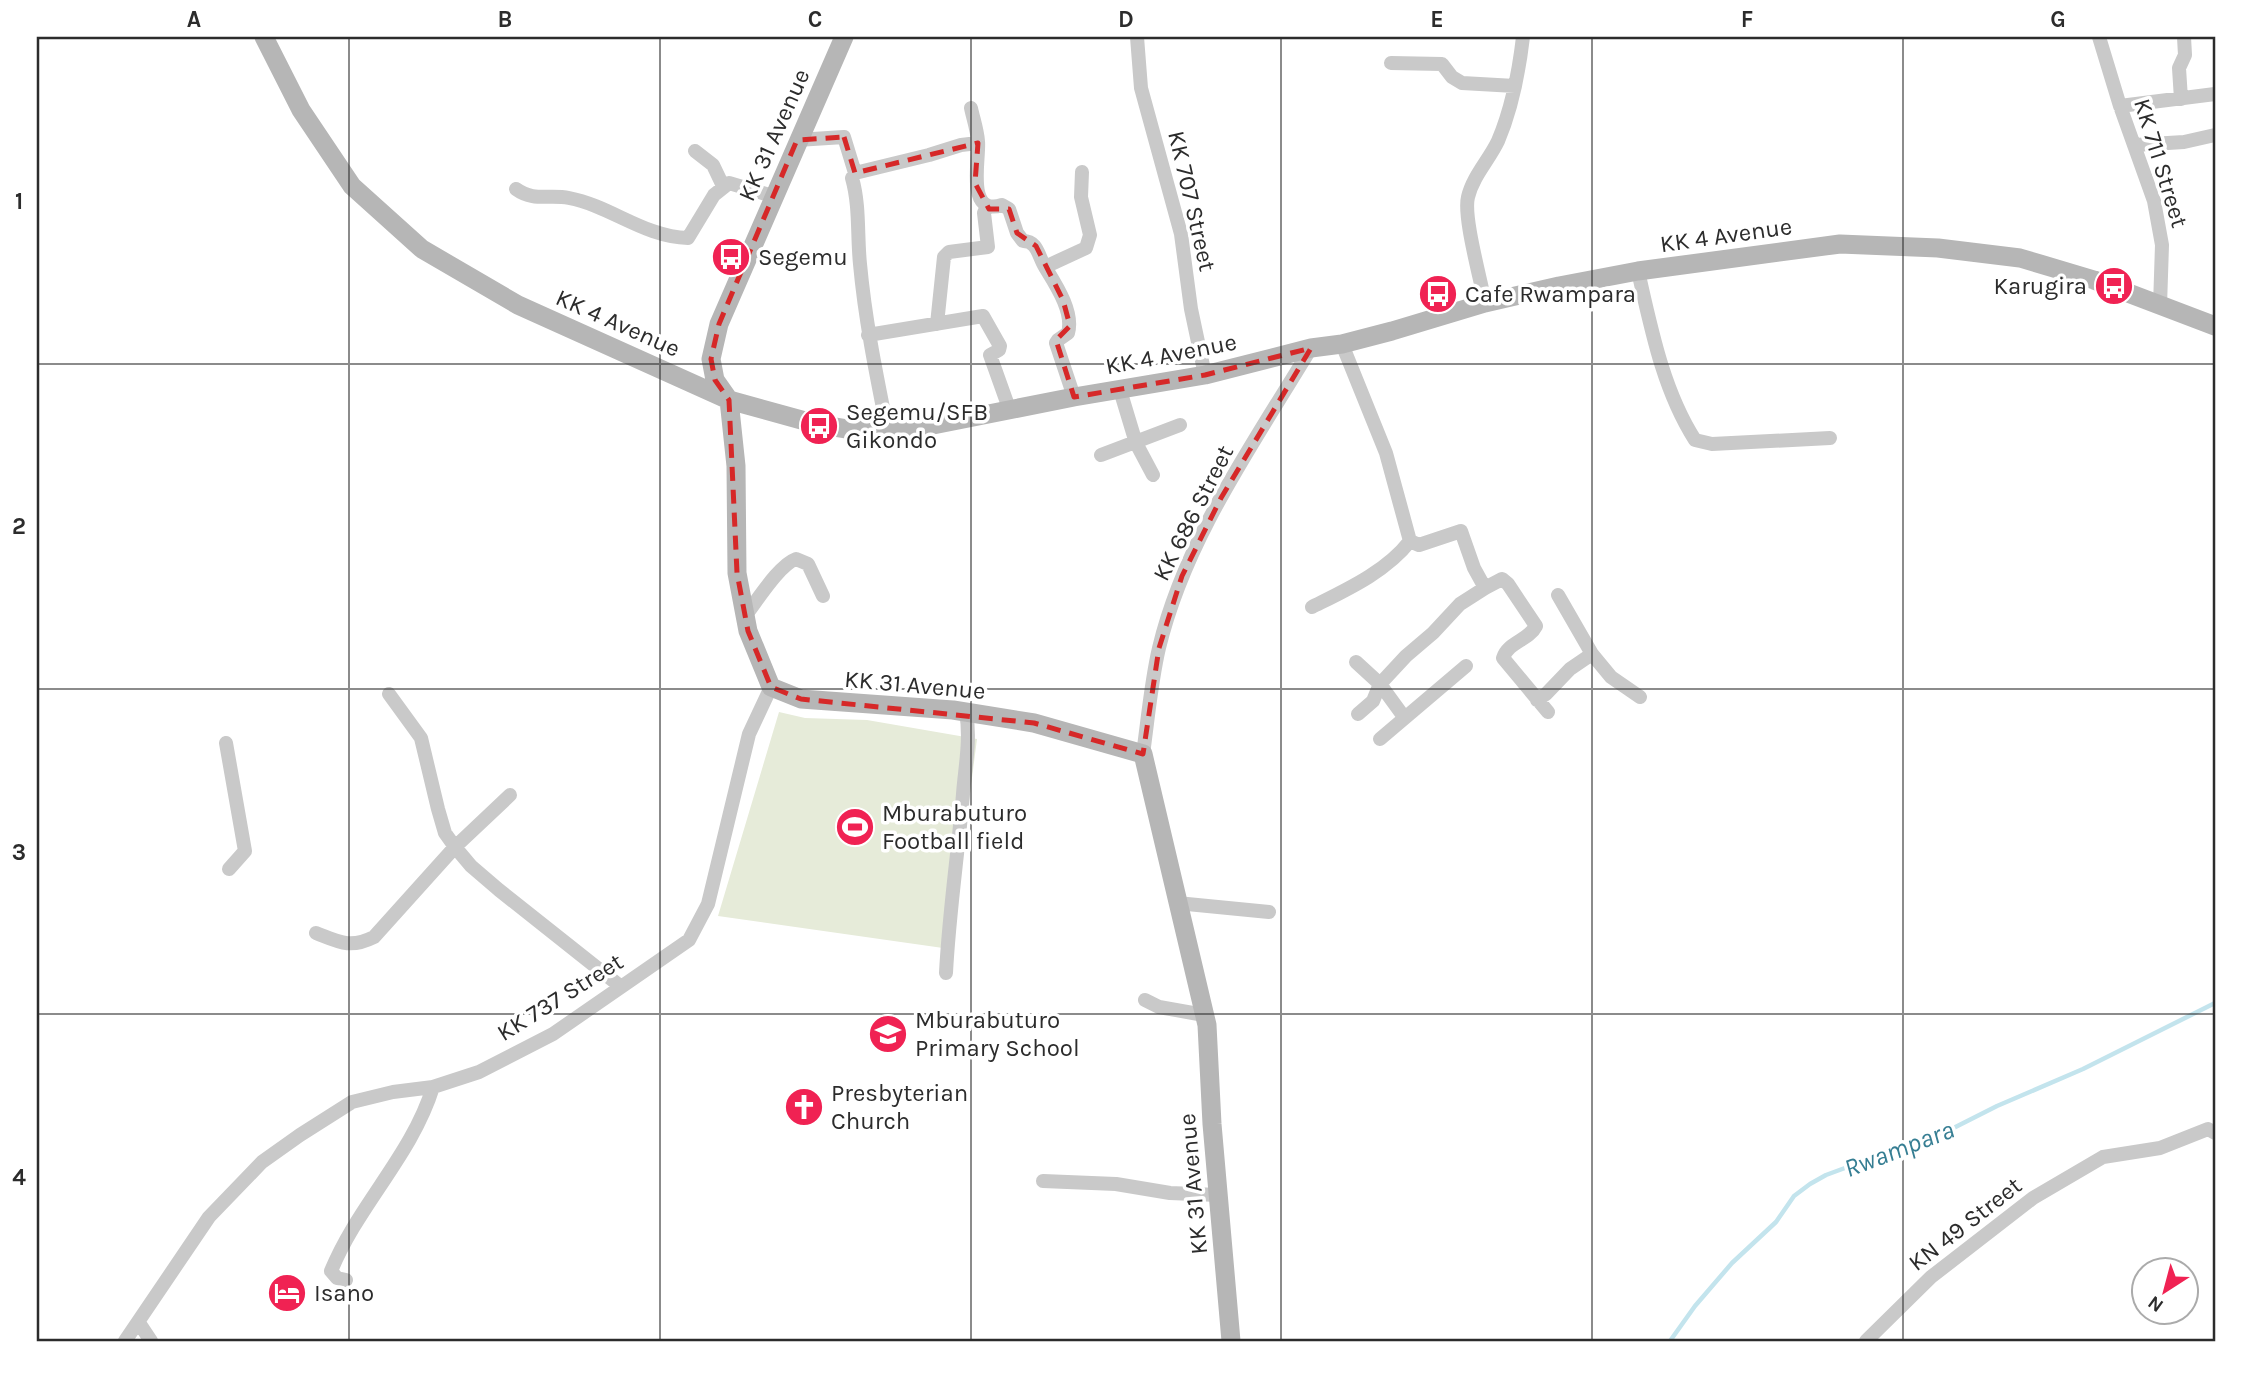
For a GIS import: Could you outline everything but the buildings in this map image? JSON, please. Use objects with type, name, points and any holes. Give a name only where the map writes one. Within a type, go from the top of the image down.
[{"type":"main road","name":"KK 4 Avenue","points":[[264,37],[301,110],[352,186],[422,249],[518,304],[729,400],[816,424],[853,430],[923,427],[1074,397],[1205,375],[1311,348],[1342,344],[1485,303],[1638,271],[1840,244],[1938,248],[2020,258],[2094,280],[2215,326]]},
{"type":"main road","name":"KK 31 Avenue","points":[[844,37],[719,324],[711,359],[715,380],[729,400],[736,466],[737,573],[745,616],[762,670],[771,687],[801,699],[966,712],[1034,723],[1143,754],[1207,1025],[1231,1341]]},
{"type":"street","name":"KK 707 Street","points":[[1137,37],[1141,88],[1181,234],[1191,309],[1205,375]]},
{"type":"street","points":[[1485,303],[1467,214],[1468,198],[1479,172],[1498,142],[1515,86],[1523,37]]},
{"type":"street","name":"KK 711 Street","points":[[2099,37],[2154,201],[2162,245],[2160,306]]},
{"type":"street","points":[[2181,99],[2179,68],[2185,55],[2184,37]]},
{"type":"street","points":[[1391,63],[1442,64],[1452,77],[1462,83],[1515,86]]},
{"type":"street","points":[[2120,106],[2215,94]]},
{"type":"street","points":[[971,108],[978,143],[975,183],[987,206],[993,208],[1002,205],[1009,209],[1017,233],[1023,241],[1030,241],[1036,246],[1063,300],[1070,326],[1068,333],[1056,343],[1074,397]]},
{"type":"street","points":[[2134,145],[2184,142],[2215,135]]},
{"type":"street","points":[[797,140],[846,139],[855,173],[852,178],[857,198],[859,261],[868,335],[887,428]]},
{"type":"street","points":[[855,173],[978,143]]},
{"type":"street","points":[[695,150],[713,165],[723,186]]},
{"type":"street","points":[[1045,267],[1086,248],[1090,234],[1081,197],[1082,172]]},
{"type":"street","points":[[516,189],[530,197],[569,198],[673,238],[688,238],[714,195],[729,183],[773,196]]},
{"type":"street","points":[[937,324],[944,257],[949,252],[988,247],[984,213],[987,206]]},
{"type":"street","points":[[1638,271],[1657,353],[1687,428],[1695,440],[1712,444],[1830,438]]},
{"type":"street","points":[[868,335],[983,316],[1000,346],[999,350],[990,355],[1010,411]]},
{"type":"street","points":[[1342,344],[1386,453],[1410,541]]},
{"type":"street","name":"KK 686 Street","points":[[1143,754],[1159,648],[1182,576],[1221,498],[1311,348]]},
{"type":"street","points":[[1120,390],[1136,443],[1153,475]]},
{"type":"street","points":[[1101,455],[1180,425]]},
{"type":"street","points":[[1410,541],[1419,545],[1461,531],[1474,568],[1485,588]]},
{"type":"street","points":[[1312,607],[1398,557],[1410,541]]},
{"type":"street","points":[[745,616],[791,560],[796,559],[808,564],[823,596]]},
{"type":"street","points":[[1358,714],[1373,701],[1380,684],[1460,604],[1502,579],[1536,626],[1533,632],[1511,646],[1503,658],[1548,712]]},
{"type":"street","points":[[1558,594],[1592,654],[1611,677],[1640,697]]},
{"type":"street","points":[[1537,700],[1570,669],[1592,654]]},
{"type":"street","points":[[1356,662],[1380,684],[1404,717]]},
{"type":"street","points":[[1380,739],[1466,666]]},
{"type":"street","name":"KK 737 Street","points":[[125,1341],[209,1217],[262,1162],[300,1135],[352,1102],[393,1092],[433,1087],[479,1072],[553,1034],[690,940],[708,904],[748,734],[771,687]]},
{"type":"street","points":[[389,694],[421,738],[445,832],[455,847],[471,866],[499,890],[620,986]]},
{"type":"street","points":[[946,973],[949,911],[965,766],[968,725],[966,712]]},
{"type":"street","points":[[226,743],[245,851],[229,869]]},
{"type":"street","points":[[316,933],[343,944],[359,945],[374,937],[455,847],[510,794]]},
{"type":"street","points":[[1177,903],[1269,912]]},
{"type":"street","points":[[1145,1000],[1160,1007],[1204,1015]]},
{"type":"street","points":[[346,1280],[337,1278],[331,1271],[342,1245],[359,1214],[399,1161],[425,1114],[433,1087]]},
{"type":"street","name":"KN 49 Street","points":[[1866,1341],[1931,1278],[1988,1231],[2033,1199],[2104,1157],[2160,1149],[2208,1129],[2215,1133]]},
{"type":"street","points":[[1043,1181],[1116,1184],[1170,1193],[1219,1195]]},
{"type":"street","points":[[139,1323],[150,1341]]},
{"type":"highlighted area","points":[[844,137],[855,173],[978,143],[975,183],[989,209],[1009,209],[1017,233],[1036,246],[1063,300],[1070,326],[1056,340],[1074,397],[1205,375],[1311,348],[1221,498],[1182,576],[1159,648],[1143,754],[1034,723],[801,699],[771,687],[748,631],[737,573],[729,400],[715,380],[711,359],[719,324],[797,140]]},
{"type":"green space","name":"Mburabuturo Football field","points":[[779,712],[805,718],[867,720],[977,739],[950,949],[718,916]]},
{"type":"waterway","name":"Rwampara","points":[[1670,1341],[1695,1306],[1732,1263],[1776,1222],[1794,1196],[1810,1184],[1826,1175],[1880,1155],[1910,1150],[1997,1106],[2083,1069],[2215,1003]]},
{"type":"place","name":"Segemu","points":[[731,257]]},
{"type":"place","name":"Karugira","points":[[2114,286]]},
{"type":"place","name":"Cafe Rwampara","points":[[1438,294]]},
{"type":"place","name":"Segemu/SFB Gikondo","points":[[819,426]]},
{"type":"place","name":"Mburabuturo Football field","points":[[855,827]]},
{"type":"place","name":"Mburabuturo Primary School","points":[[888,1034]]},
{"type":"place","name":"Presbyterian Church","points":[[804,1107]]},
{"type":"place","name":"Isano","points":[[287,1293]]}]
